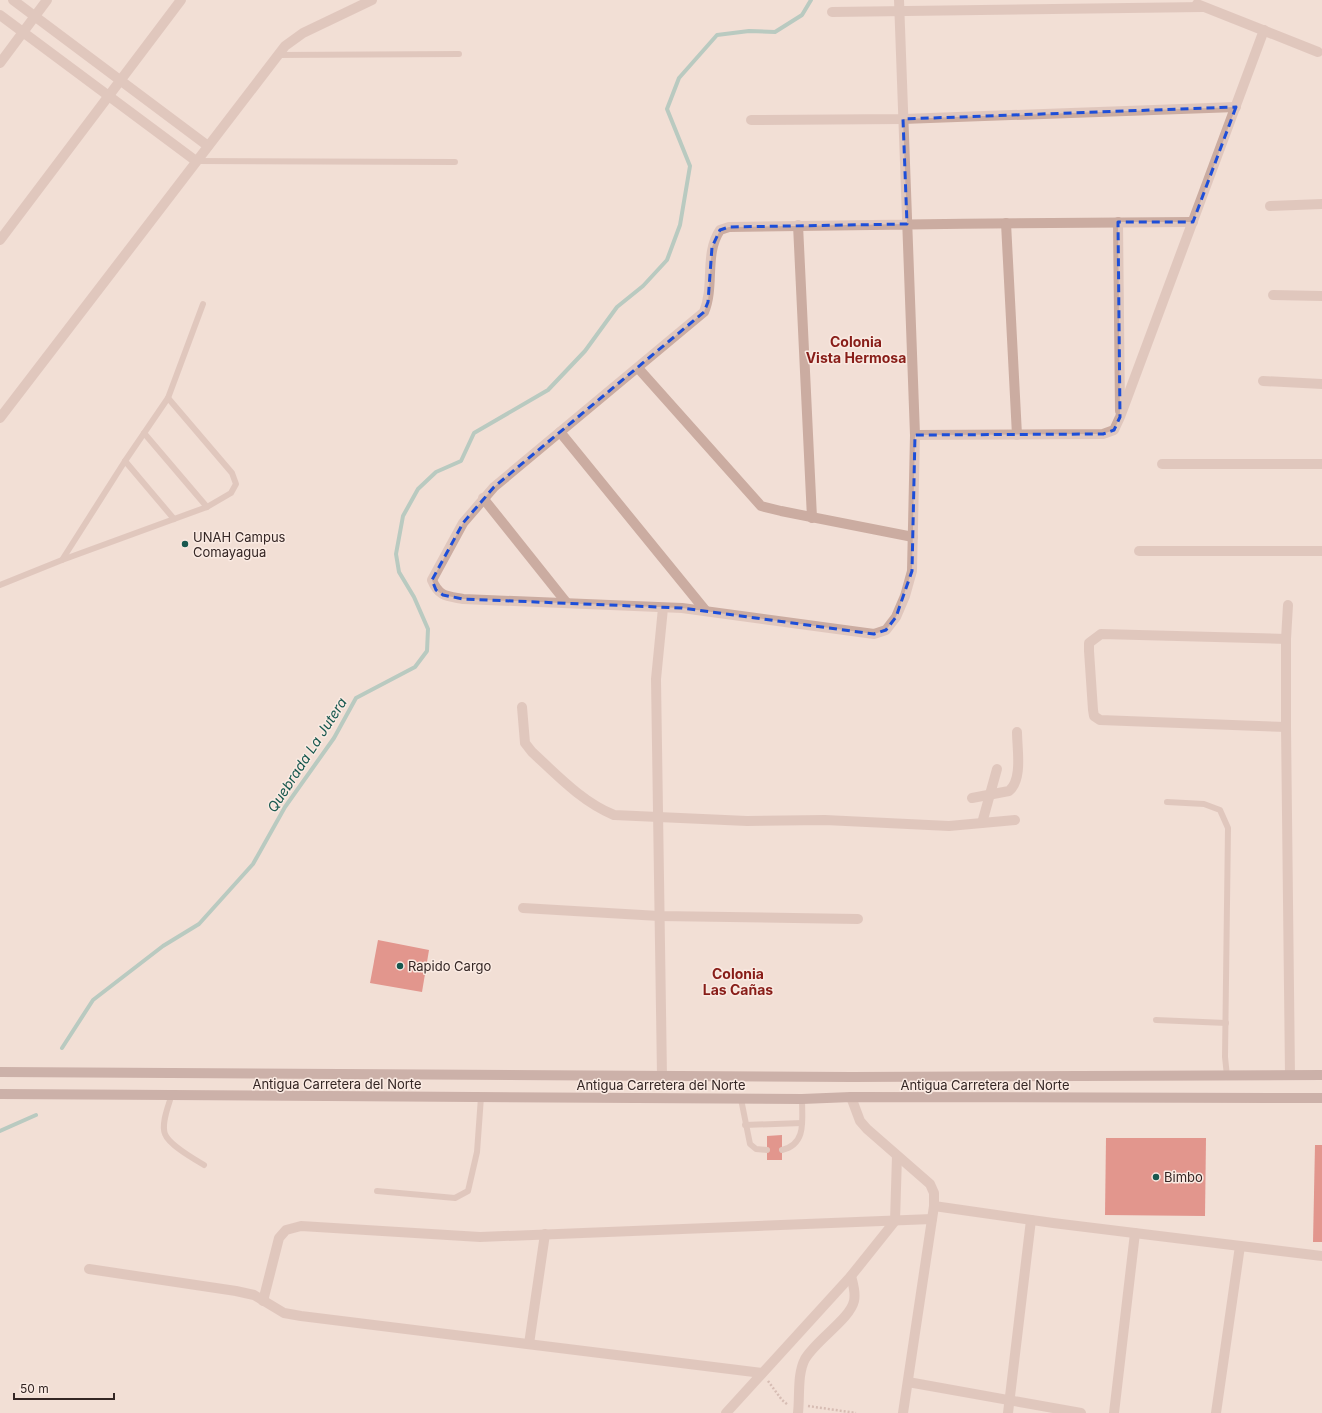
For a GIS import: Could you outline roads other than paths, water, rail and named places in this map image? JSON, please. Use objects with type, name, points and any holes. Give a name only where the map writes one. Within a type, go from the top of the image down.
[{"type":"main road","name":"Antigua Carretera del Norte","points":[[0,1072],[662,1076],[1322,1075]]},
{"type":"main road","name":"Antigua Carretera del Norte","points":[[0,1094],[171,1097],[741,1099],[851,1097],[1322,1098]]},
{"type":"street","points":[[13,0],[208,146]]},
{"type":"street","points":[[0,63],[47,0]]},
{"type":"street","points":[[0,240],[181,0]]},
{"type":"street","points":[[0,418],[196,161],[278,55],[293,38],[372,0]]},
{"type":"street","points":[[899,0],[900,11],[903,118],[907,224],[915,435],[913,537],[912,571],[905,596],[896,617],[886,630],[874,634],[705,610],[566,602],[463,599],[443,595],[436,590],[432,580],[463,523],[483,498],[494,487],[704,312],[708,302],[712,247],[720,230],[729,227],[798,225],[907,224],[1006,223],[1118,222],[1193,222]]},
{"type":"street","points":[[1186,0],[1318,52]]},
{"type":"street","points":[[832,12],[1203,7]]},
{"type":"street","points":[[0,15],[108,97],[196,161]]},
{"type":"street","points":[[915,435],[1103,434],[1114,430],[1264,30]]},
{"type":"street","points":[[751,120],[903,118],[1236,107]]},
{"type":"street","points":[[1270,206],[1322,204]]},
{"type":"street","points":[[1118,222],[1120,417]]},
{"type":"street","points":[[1006,223],[1017,434]]},
{"type":"street","points":[[798,225],[812,518]]},
{"type":"street","points":[[1273,295],[1322,296]]},
{"type":"street","points":[[638,368],[760,506],[812,518],[913,537]]},
{"type":"street","points":[[1263,381],[1322,384]]},
{"type":"street","points":[[560,432],[705,610]]},
{"type":"street","points":[[1162,464],[1322,464]]},
{"type":"street","points":[[483,498],[566,602]]},
{"type":"street","points":[[1139,551],[1322,551]]},
{"type":"street","points":[[1288,606],[1286,639],[1286,727],[1290,1076]]},
{"type":"street","points":[[662,1076],[656,679],[663,608]]},
{"type":"street","points":[[1286,639],[1101,634],[1089,642],[1093,710],[1094,716],[1100,720],[1286,727]]},
{"type":"street","points":[[522,708],[525,743],[532,752],[584,798],[599,809],[614,815],[747,821],[825,820],[949,826],[1015,820]]},
{"type":"street","points":[[972,798],[1009,792],[1013,788],[1017,771],[1017,732]]},
{"type":"street","points":[[982,823],[997,769]]},
{"type":"street","points":[[523,908],[659,916],[858,919]]},
{"type":"street","points":[[851,1097],[860,1121],[897,1156],[930,1184],[934,1193],[934,1206],[903,1413]]},
{"type":"street","points":[[726,1413],[851,1276],[896,1221],[897,1156]]},
{"type":"street","points":[[934,1206],[1031,1220],[1322,1256]]},
{"type":"street","points":[[263,1301],[279,1238],[286,1230],[301,1226],[480,1237],[932,1219]]},
{"type":"street","points":[[1008,1413],[1031,1220]]},
{"type":"street","points":[[1114,1413],[1135,1233]]},
{"type":"street","points":[[529,1344],[545,1234]]},
{"type":"street","points":[[1216,1413],[1240,1246]]},
{"type":"street","points":[[88,1269],[236,1291],[254,1295],[284,1313],[301,1316],[762,1372]]},
{"type":"street","points":[[798,1409],[800,1374],[804,1360],[811,1350],[851,1309],[855,1293],[851,1276]]},
{"type":"street","points":[[908,1382],[1081,1413]]},
{"type":"lane","points":[[278,55],[459,54]]},
{"type":"lane","points":[[196,161],[456,162]]},
{"type":"lane","points":[[62,560],[125,461],[168,398],[204,304]]},
{"type":"lane","points":[[0,585],[62,560],[207,507],[231,493],[235,488],[235,479],[232,473],[168,398]]},
{"type":"lane","points":[[144,433],[207,507]]},
{"type":"lane","points":[[125,461],[174,519]]},
{"type":"lane","points":[[1167,802],[1204,804],[1220,810],[1228,828],[1226,1023],[1227,1076]]},
{"type":"lane","points":[[1156,1020],[1226,1023]]},
{"type":"lane","points":[[171,1097],[165,1123],[165,1134],[172,1143],[204,1166]]},
{"type":"lane","points":[[377,1191],[455,1198],[468,1191],[477,1152],[481,1097]]},
{"type":"lane","points":[[741,1099],[750,1144],[756,1149],[767,1150]]},
{"type":"lane","points":[[782,1150],[793,1147],[798,1141],[802,1123],[802,1099]]},
{"type":"lane","points":[[745,1125],[802,1123]]},
{"type":"waterway","name":"Quebrada La Jutera","points":[[62,1048],[93,1000],[163,946],[199,924],[253,864],[285,807],[334,738],[356,698],[415,667],[427,651],[428,629],[414,597],[399,572],[396,554],[403,516],[418,489],[436,472],[461,461],[474,433],[548,390],[585,351],[617,307],[643,286],[667,260],[680,225],[690,166],[667,109],[679,78],[717,35],[749,31],[775,32],[802,15],[811,0]]},
{"type":"waterway","name":"Quebrada La Jutera","points":[[0,1131],[36,1115]]},
{"type":"place","name":"UNAH Campus Comayagua","points":[[185,544]]},
{"type":"place","name":"Rapido Cargo","points":[[400,966]]},
{"type":"place","name":"Bimbo","points":[[1156,1177]]},
{"type":"district","name":"Colonia Vista Hermosa","points":[[856,350]]},
{"type":"district","name":"Colonia Las Cañas","points":[[738,982]]}]
